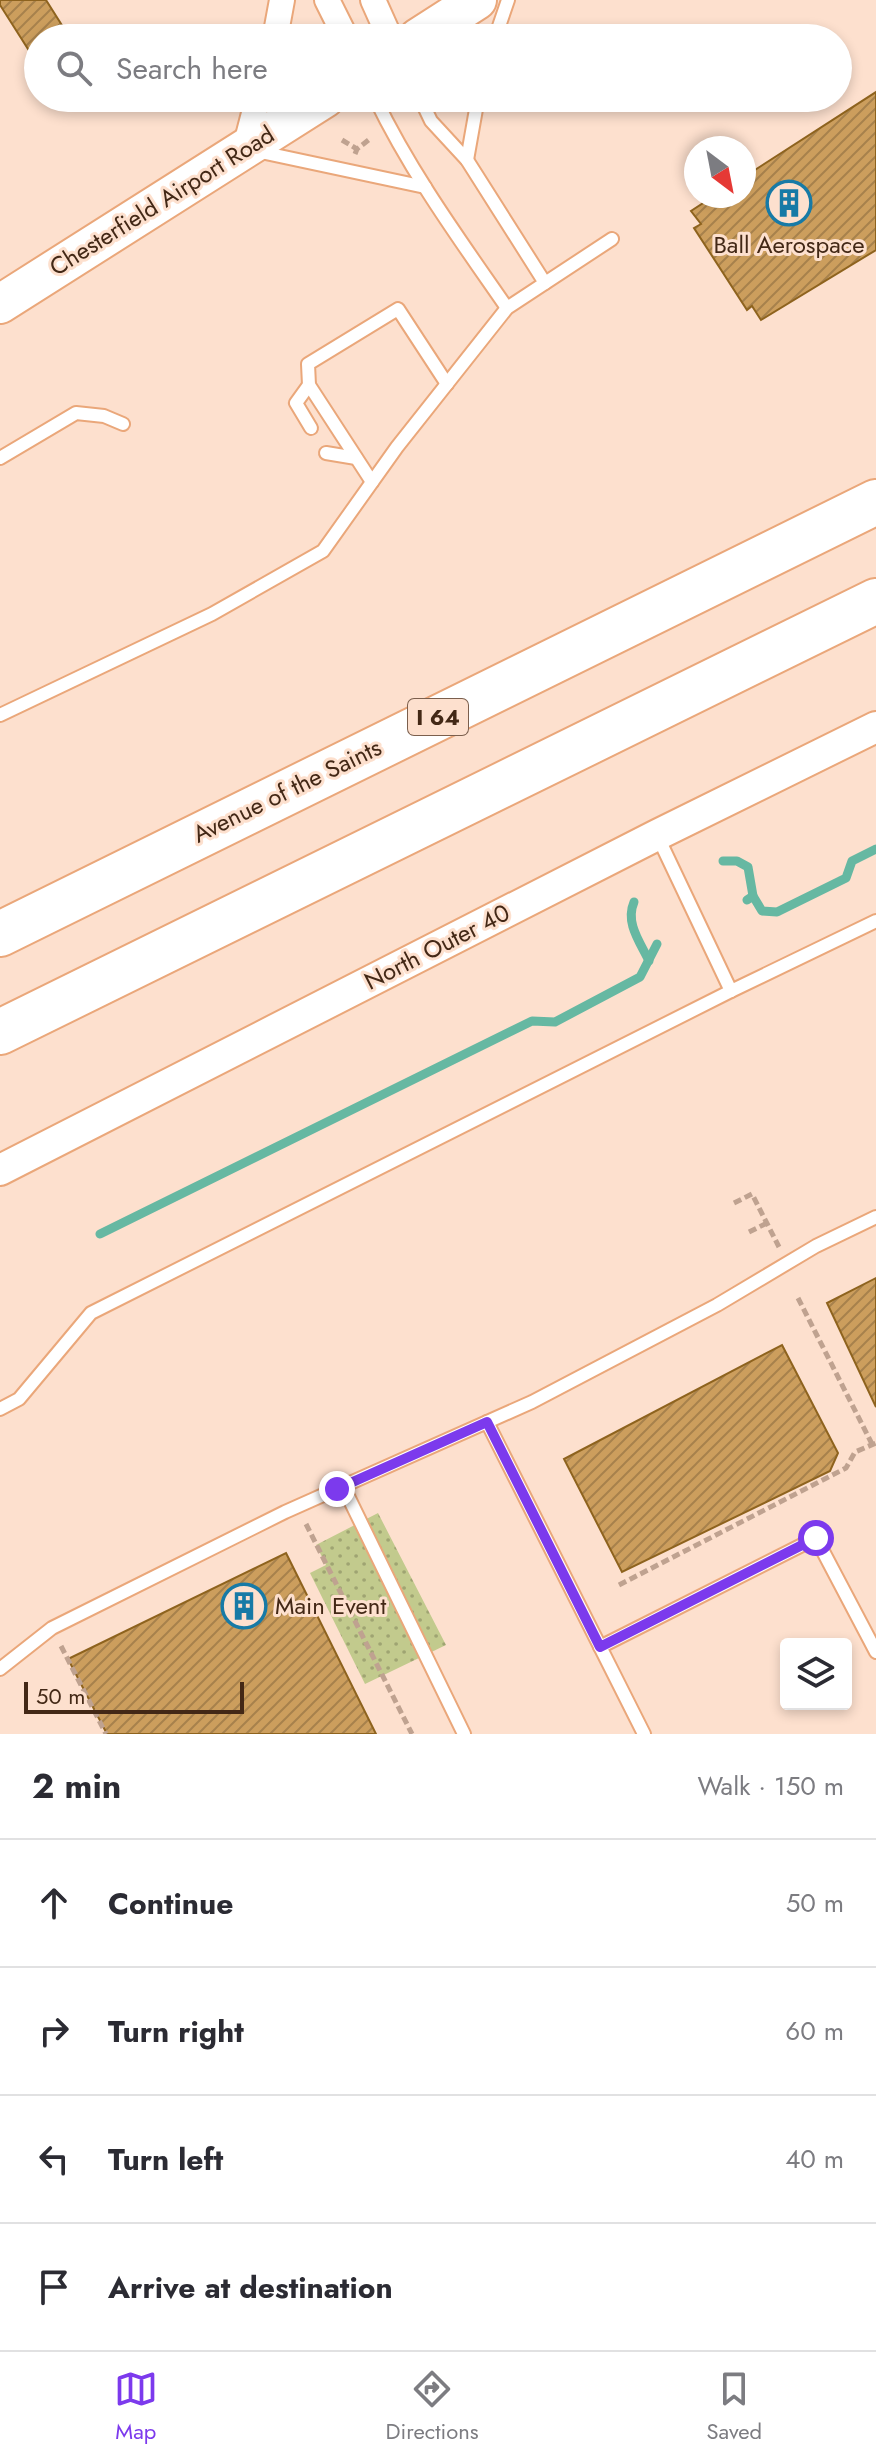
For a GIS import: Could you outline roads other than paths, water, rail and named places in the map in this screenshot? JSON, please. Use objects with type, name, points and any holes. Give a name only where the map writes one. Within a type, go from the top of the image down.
[{"type":"highway","name":"Avenue of the Saints","points":[[0,934],[876,502]]},
{"type":"highway","points":[[0,1032],[876,601]]},
{"type":"main road","points":[[440,24],[477,0]]},
{"type":"main road","name":"Chesterfield Airport Road","points":[[0,304],[303,112]]},
{"type":"street","points":[[278,24],[282,0]]},
{"type":"street","points":[[327,0],[339,24]]},
{"type":"street","points":[[373,0],[384,24]]},
{"type":"street","points":[[245,148],[254,112]]},
{"type":"street","name":"North Outer 40","points":[[0,1170],[657,835],[876,727]]},
{"type":"lane","points":[[500,24],[508,0]]},
{"type":"lane","points":[[382,112],[425,187],[507,308]]},
{"type":"lane","points":[[427,112],[431,121],[467,160],[545,283]]},
{"type":"lane","points":[[467,160],[476,112]]},
{"type":"lane","points":[[245,148],[425,187]]},
{"type":"lane","points":[[0,715],[212,614],[323,551],[372,482],[507,308],[612,239]]},
{"type":"lane","points":[[372,482],[309,385],[308,364],[398,309],[447,384]]},
{"type":"lane","points":[[309,385],[296,403],[311,428]]},
{"type":"lane","points":[[0,458],[76,413],[104,416],[123,424]]},
{"type":"lane","points":[[326,453],[356,458]]},
{"type":"lane","points":[[657,835],[731,991]]},
{"type":"lane","points":[[0,1409],[19,1399],[91,1313],[876,921]]},
{"type":"lane","points":[[0,1669],[52,1628],[297,1507],[487,1422],[633,1350],[816,1246],[876,1217]]},
{"type":"lane","points":[[487,1422],[644,1734]]},
{"type":"lane","points":[[343,1486],[464,1734]]},
{"type":"lane","points":[[600,1647],[816,1538],[876,1652]]},
{"type":"waterway","points":[[747,900],[753,896],[762,911],[777,912],[846,878],[852,861],[876,849]]},
{"type":"waterway","points":[[723,861],[737,861],[748,867],[753,896]]},
{"type":"waterway","points":[[634,902],[632,925],[649,961]]},
{"type":"waterway","points":[[100,1234],[532,1021],[555,1022],[640,977],[657,944]]},
{"type":"place","name":"Ball Aerospace","points":[[789,203]]},
{"type":"place","name":"Main Event","points":[[244,1606]]}]
